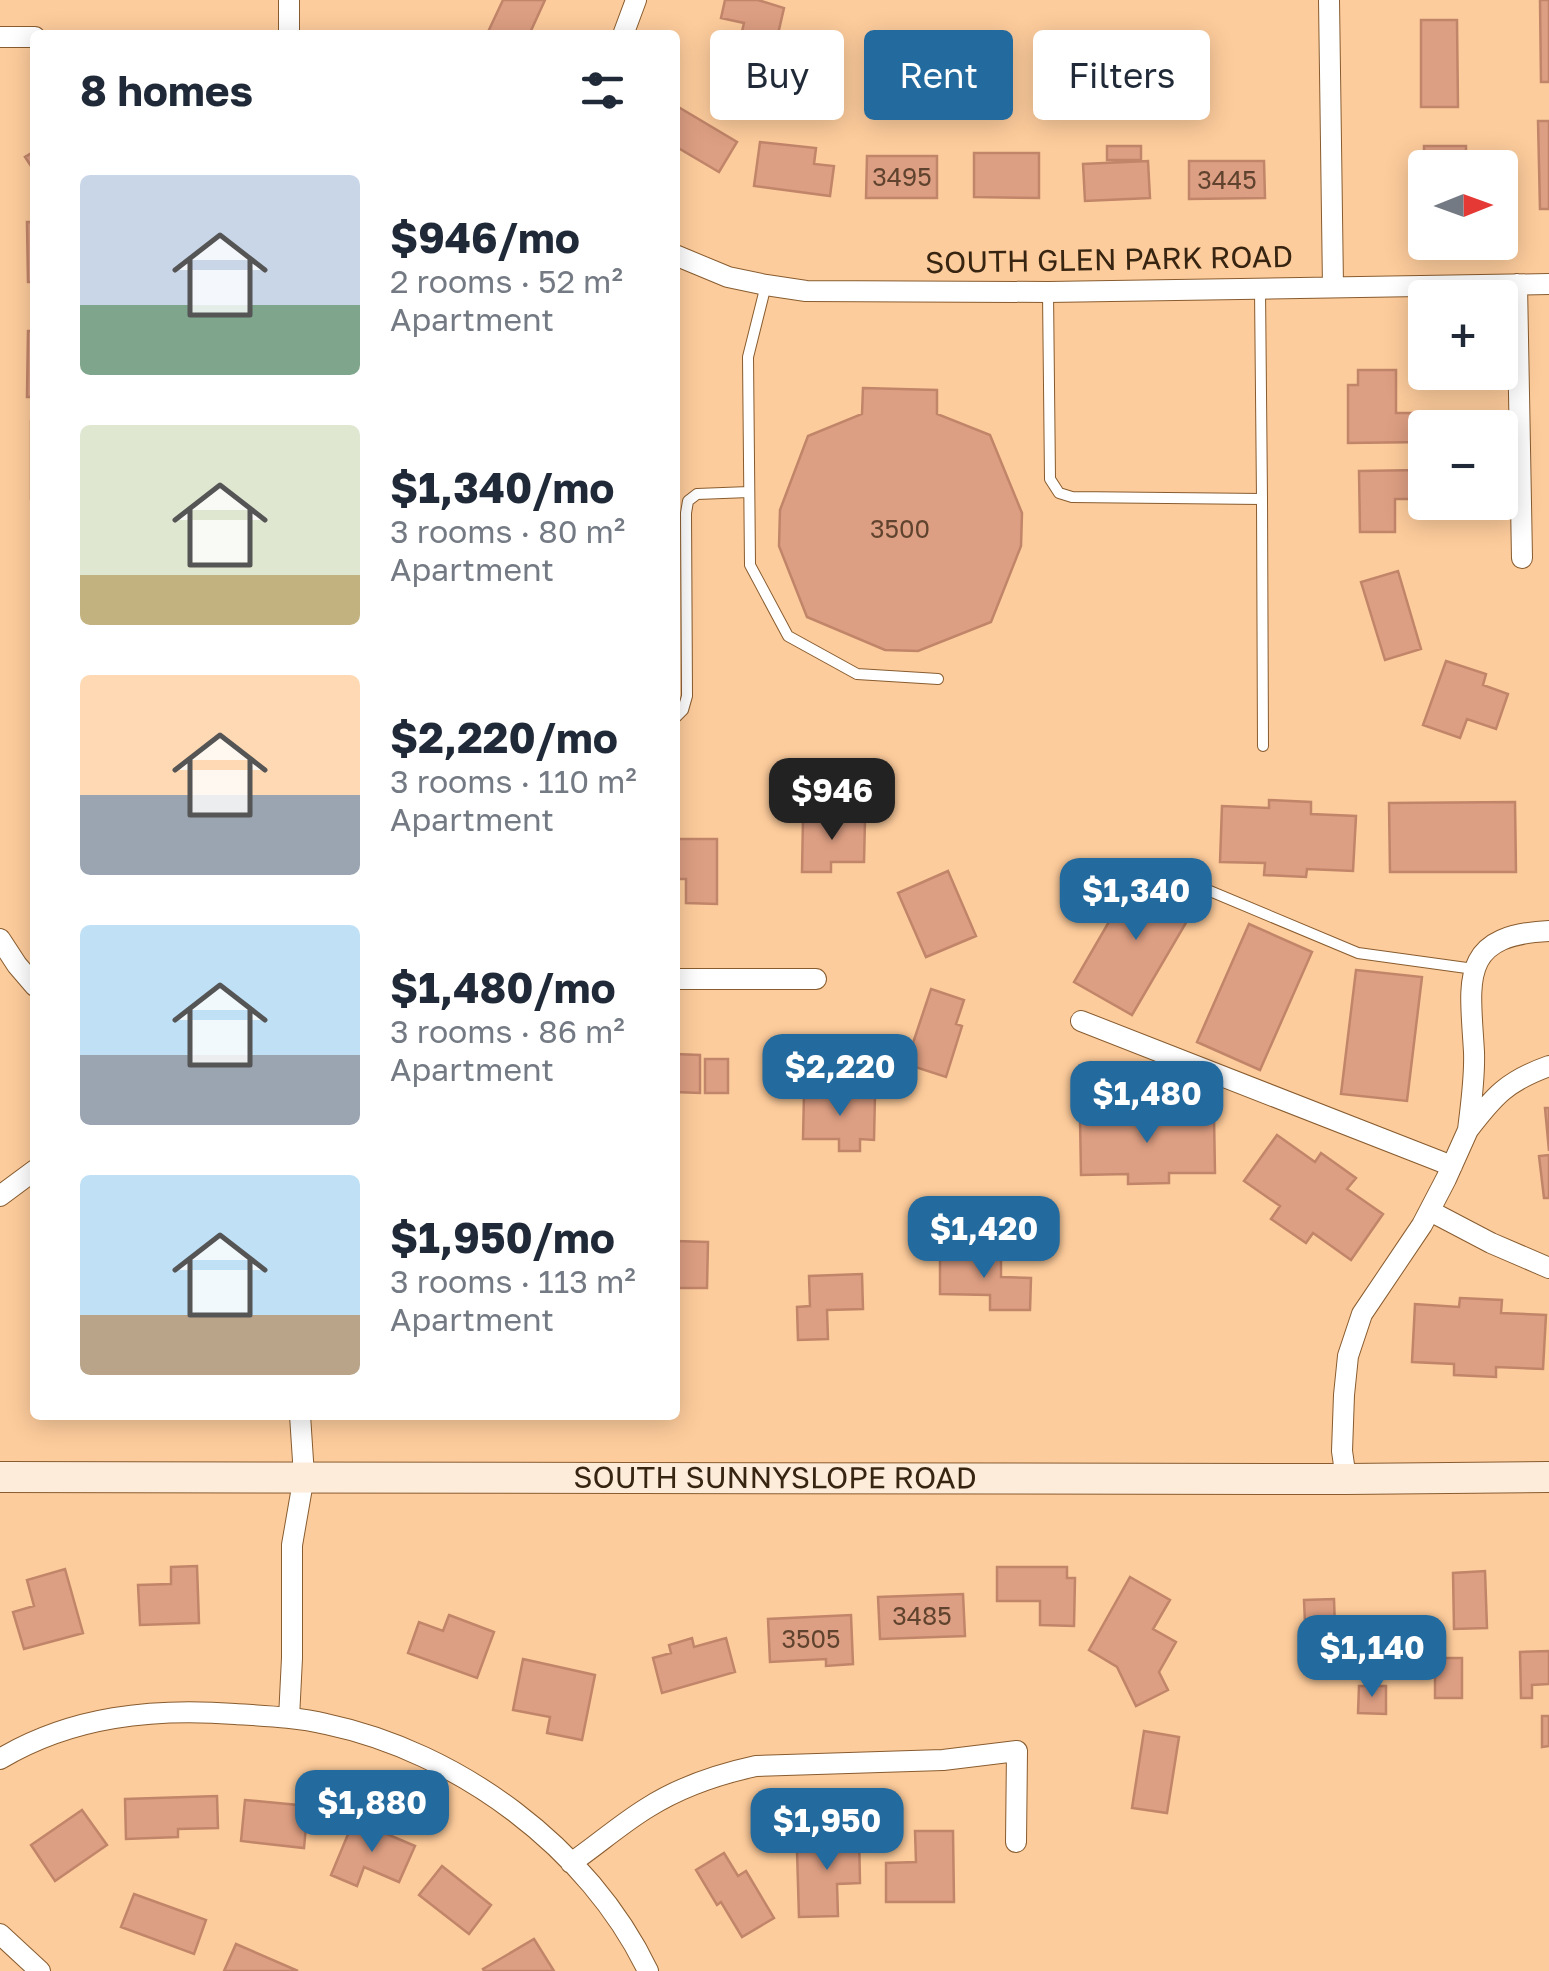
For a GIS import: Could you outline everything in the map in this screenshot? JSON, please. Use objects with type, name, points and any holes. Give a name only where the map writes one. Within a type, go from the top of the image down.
[{"type":"street","points":[[289,0],[289,30]]},
{"type":"street","points":[[625,30],[636,0]]},
{"type":"street","points":[[1328,0],[1332,287]]},
{"type":"street","points":[[0,36],[30,37]]},
{"type":"street","name":"SOUTH GLEN PARK ROAD","points":[[680,257],[728,276],[766,285],[824,291],[1048,292],[1408,286]]},
{"type":"street","name":"SOUTH GLEN PARK ROAD","points":[[1518,284],[1549,284]]},
{"type":"street","points":[[1518,339],[1522,558]]},
{"type":"street","points":[[1468,1130],[1474,1057],[1474,969],[1492,945],[1506,937],[1549,931]]},
{"type":"street","points":[[0,939],[30,980]]},
{"type":"street","points":[[680,978],[816,979]]},
{"type":"street","points":[[1081,1021],[1452,1166]]},
{"type":"street","points":[[1346,1479],[1342,1451],[1348,1356],[1362,1314],[1430,1210],[1468,1130],[1506,1086],[1549,1066]]},
{"type":"street","points":[[0,1196],[30,1174]]},
{"type":"street","points":[[1430,1210],[1549,1268]]},
{"type":"street","points":[[289,1718],[292,1545],[304,1476],[300,1420]]},
{"type":"street","name":"SOUTH SUNNYSLOPE ROAD","points":[[0,1477],[1549,1477]]},
{"type":"street","points":[[0,1759],[54,1733],[90,1722],[197,1711],[289,1718],[382,1739],[427,1758],[490,1793],[550,1840],[619,1920],[648,1971]]},
{"type":"street","points":[[571,1863],[647,1808],[683,1789],[732,1771],[756,1766],[943,1760],[1016,1752],[1016,1842]]},
{"type":"street","points":[[0,1934],[40,1971]]},
{"type":"lane","points":[[766,285],[748,356],[750,565],[788,636],[857,674],[938,679]]},
{"type":"lane","points":[[1260,289],[1263,746]]},
{"type":"lane","points":[[1048,292],[1050,479],[1059,494],[1262,499]]},
{"type":"lane","points":[[680,712],[687,696],[688,501],[697,494],[749,492]]},
{"type":"lane","points":[[1174,876],[1358,953],[1474,969]]},
{"type":"building","points":[[503,0],[545,0],[531,30],[489,30]]},
{"type":"building","points":[[725,0],[758,0],[784,8],[779,30],[742,30],[744,23],[721,18]]},
{"type":"building","points":[[1540,0],[1549,0],[1549,82],[1541,82]]},
{"type":"building","points":[[1421,20],[1457,20],[1458,107],[1421,107]]},
{"type":"building","points":[[680,108],[737,142],[719,172],[680,149]]},
{"type":"building","points":[[1538,121],[1549,121],[1549,209],[1540,209]]},
{"type":"building","points":[[760,142],[816,148],[814,164],[834,166],[830,196],[754,186]]},
{"type":"building","points":[[1107,146],[1141,146],[1141,160],[1107,160]]},
{"type":"building","points":[[1424,146],[1466,146],[1466,150],[1424,150]]},
{"type":"building","points":[[974,153],[1039,153],[1039,198],[974,197]]},
{"type":"building","points":[[867,156],[937,156],[937,198],[866,198]]},
{"type":"building","points":[[1148,161],[1150,198],[1085,201],[1083,164]]},
{"type":"building","points":[[1189,161],[1264,161],[1265,198],[1189,199]]},
{"type":"building","points":[[27,222],[30,222],[30,282]]},
{"type":"building","points":[[28,331],[30,331],[30,397]]},
{"type":"building","points":[[1358,370],[1396,370],[1396,413],[1408,413],[1408,442],[1348,443],[1348,385],[1358,385]]},
{"type":"building","points":[[863,388],[937,390],[937,414],[990,435],[1022,513],[1021,546],[991,622],[918,651],[885,650],[807,617],[779,546],[780,510],[808,436],[862,414]]},
{"type":"building","points":[[1408,470],[1408,499],[1395,499],[1395,532],[1360,532],[1359,471]]},
{"type":"building","points":[[1398,571],[1421,649],[1385,660],[1361,582]]},
{"type":"building","points":[[1446,661],[1486,674],[1483,685],[1508,694],[1496,729],[1467,719],[1460,738],[1423,725]]},
{"type":"building","points":[[1269,800],[1311,802],[1311,814],[1356,816],[1353,871],[1307,869],[1306,877],[1264,875],[1265,863],[1220,862],[1222,806],[1269,808]]},
{"type":"building","points":[[1515,802],[1516,872],[1390,872],[1389,803]]},
{"type":"building","points":[[803,819],[865,820],[864,862],[831,862],[831,872],[802,872]]},
{"type":"building","points":[[680,839],[717,839],[717,904],[686,903],[686,879],[680,879]]},
{"type":"building","points":[[1139,870],[1197,904],[1132,1015],[1074,982]]},
{"type":"building","points":[[948,871],[976,936],[926,957],[898,893]]},
{"type":"building","points":[[1249,924],[1312,952],[1260,1070],[1197,1042]]},
{"type":"building","points":[[1356,970],[1422,977],[1407,1101],[1341,1094]]},
{"type":"building","points":[[931,989],[964,1000],[956,1024],[962,1026],[946,1077],[906,1064]]},
{"type":"building","points":[[680,1054],[700,1055],[700,1093],[680,1092]]},
{"type":"building","points":[[705,1059],[728,1059],[728,1093],[705,1093]]},
{"type":"building","points":[[804,1093],[875,1095],[874,1140],[860,1139],[860,1151],[839,1151],[839,1139],[803,1139]]},
{"type":"building","points":[[1168,1106],[1168,1118],[1214,1117],[1215,1173],[1169,1173],[1169,1183],[1128,1184],[1128,1174],[1081,1175],[1080,1119],[1127,1118],[1127,1107]]},
{"type":"building","points":[[1545,1108],[1549,1108],[1549,1151]]},
{"type":"building","points":[[1277,1135],[1315,1162],[1321,1153],[1356,1178],[1347,1189],[1383,1214],[1351,1260],[1313,1233],[1306,1243],[1271,1219],[1280,1206],[1244,1181]]},
{"type":"building","points":[[1549,1155],[1549,1198],[1544,1198],[1539,1156]]},
{"type":"building","points":[[680,1241],[708,1242],[707,1288],[680,1288]]},
{"type":"building","points":[[940,1255],[1001,1255],[1001,1277],[1031,1278],[1030,1310],[990,1310],[990,1295],[940,1294]]},
{"type":"building","points":[[862,1274],[863,1309],[827,1310],[828,1339],[798,1340],[797,1307],[810,1306],[809,1276]]},
{"type":"building","points":[[1460,1298],[1502,1300],[1501,1313],[1546,1315],[1543,1369],[1496,1367],[1496,1377],[1454,1375],[1454,1364],[1412,1362],[1415,1304],[1459,1307]]},
{"type":"building","points":[[197,1566],[199,1623],[140,1625],[138,1585],[171,1584],[171,1567]]},
{"type":"building","points":[[997,1567],[1067,1567],[1067,1578],[1075,1578],[1074,1626],[1040,1625],[1040,1601],[997,1601]]},
{"type":"building","points":[[65,1569],[83,1633],[24,1649],[13,1612],[34,1606],[27,1580]]},
{"type":"building","points":[[1485,1571],[1487,1628],[1454,1629],[1453,1573]]},
{"type":"building","points":[[1130,1577],[1170,1600],[1153,1629],[1176,1642],[1159,1672],[1168,1690],[1136,1706],[1117,1667],[1089,1650]]},
{"type":"building","points":[[963,1594],[965,1636],[880,1639],[878,1597]]},
{"type":"building","points":[[1334,1599],[1335,1628],[1343,1628],[1344,1645],[1306,1647],[1304,1600]]},
{"type":"building","points":[[449,1615],[494,1632],[477,1678],[408,1653],[419,1622],[443,1631]]},
{"type":"building","points":[[851,1615],[853,1664],[826,1666],[826,1659],[770,1662],[768,1619]]},
{"type":"building","points":[[692,1638],[694,1647],[726,1638],[735,1672],[662,1693],[653,1658],[671,1653],[669,1645]]},
{"type":"building","points":[[1549,1651],[1549,1684],[1532,1685],[1532,1698],[1521,1698],[1520,1652]]},
{"type":"building","points":[[1435,1658],[1462,1658],[1462,1698],[1435,1698]]},
{"type":"building","points":[[523,1659],[595,1675],[582,1740],[547,1733],[550,1717],[513,1710]]},
{"type":"building","points":[[1359,1686],[1386,1686],[1386,1714],[1358,1713]]},
{"type":"building","points":[[1542,1716],[1549,1716],[1549,1746],[1542,1747]]},
{"type":"building","points":[[1144,1731],[1179,1737],[1167,1813],[1132,1808]]},
{"type":"building","points":[[217,1796],[218,1828],[178,1829],[178,1837],[126,1839],[125,1799]]},
{"type":"building","points":[[245,1800],[308,1806],[304,1848],[241,1841]]},
{"type":"building","points":[[82,1810],[107,1845],[55,1881],[31,1845]]},
{"type":"building","points":[[354,1820],[415,1846],[399,1882],[364,1867],[357,1886],[331,1875]]},
{"type":"building","points":[[915,1831],[953,1831],[954,1902],[886,1902],[886,1863],[916,1862]]},
{"type":"building","points":[[859,1834],[860,1883],[837,1884],[838,1916],[799,1917],[797,1851],[817,1851],[816,1835]]},
{"type":"building","points":[[724,1853],[738,1876],[746,1871],[774,1918],[742,1937],[696,1870]]},
{"type":"building","points":[[442,1866],[491,1905],[469,1934],[419,1895]]},
{"type":"building","points":[[134,1894],[206,1920],[194,1954],[121,1927]]},
{"type":"building","points":[[534,1939],[554,1971],[484,1971],[483,1969]]},
{"type":"building","points":[[236,1944],[298,1971],[224,1971]]}]
